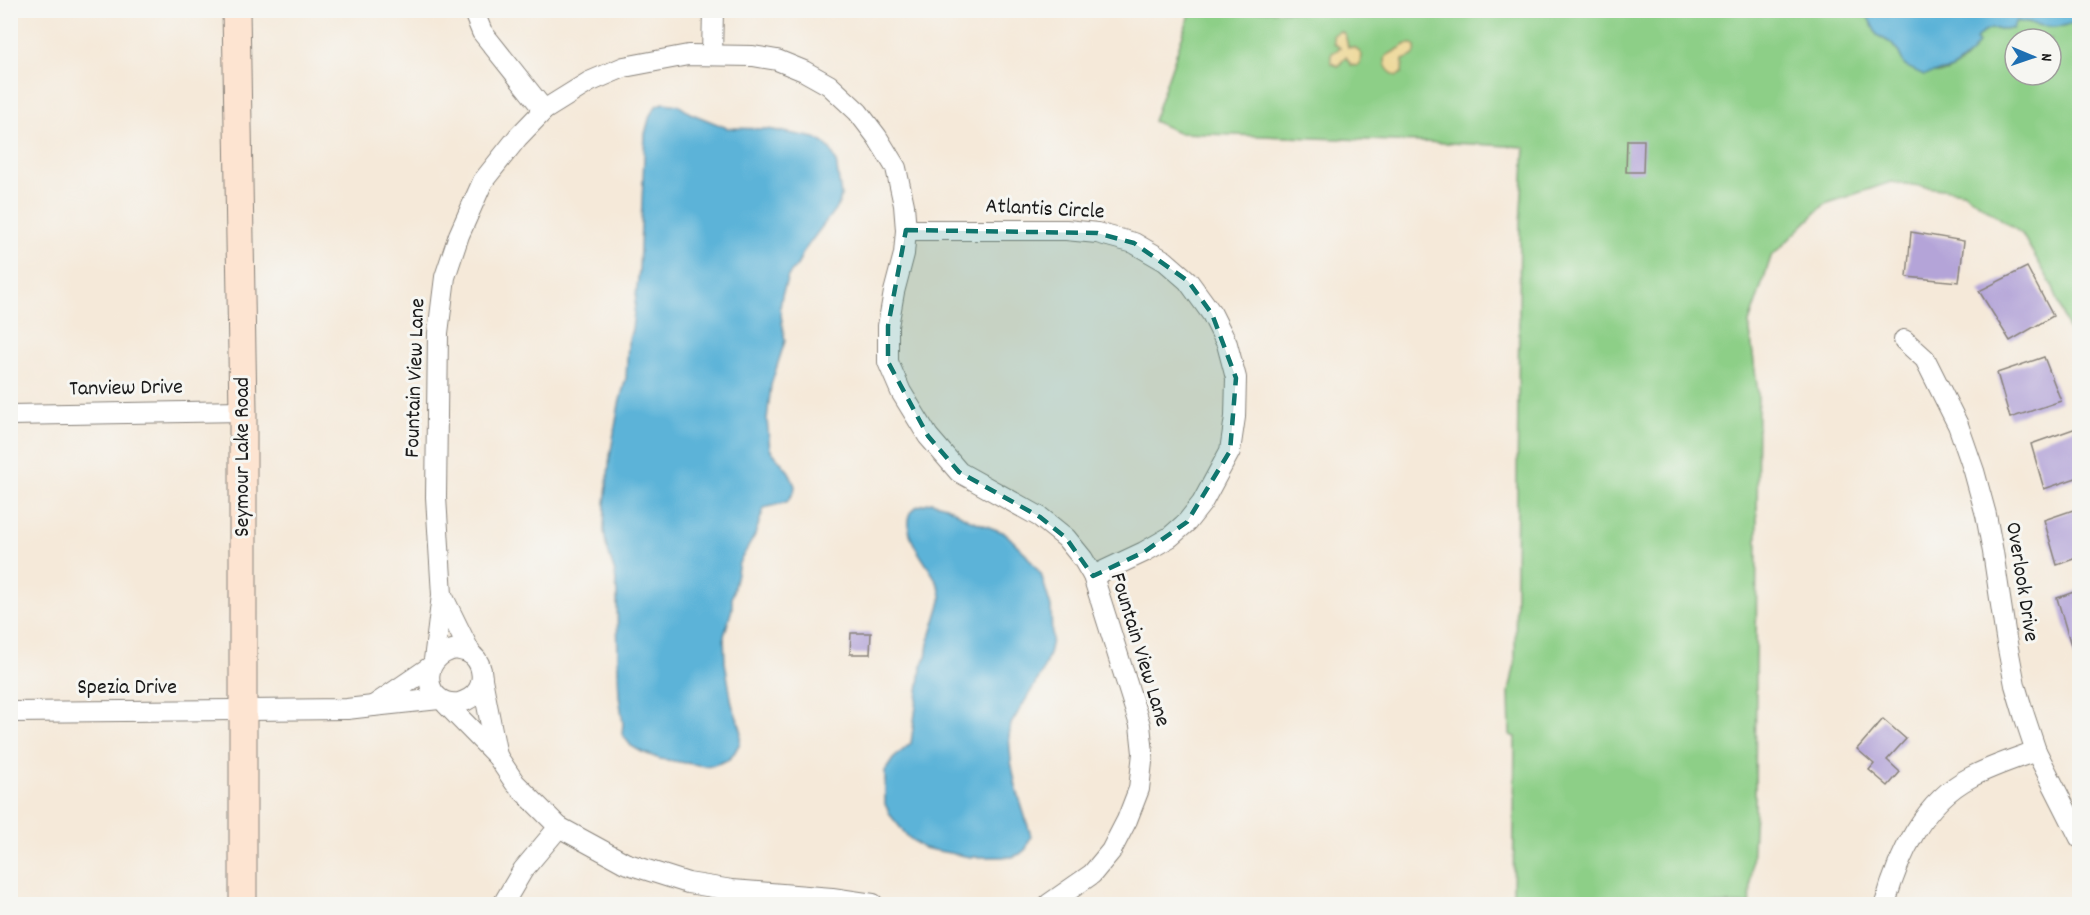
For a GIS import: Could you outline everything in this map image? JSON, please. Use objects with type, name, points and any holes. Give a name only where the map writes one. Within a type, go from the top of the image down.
[{"type":"street","name":"Seymour Lake Road","points":[[236,10],[243,411],[243,904]]},
{"type":"street","points":[[473,10],[482,32],[544,110]]},
{"type":"street","points":[[712,55],[713,10]]},
{"type":"street","name":"Fountain View Lane","points":[[432,663],[442,595],[436,497],[438,333],[445,277],[459,235],[483,181],[518,137],[544,110],[589,82],[624,67],[688,54],[753,56],[777,60],[829,85],[858,112],[896,168],[904,205],[906,230],[904,254],[888,326],[888,362],[901,392],[928,436],[959,472],[1040,517],[1066,538],[1093,576],[1140,725],[1143,753],[1139,789],[1127,820],[1111,851],[1092,874],[1049,904]]},
{"type":"street","name":"Atlantis Circle","points":[[906,230],[1066,230],[1097,233],[1125,240],[1165,261],[1188,281],[1212,314],[1227,344],[1236,378],[1235,417],[1230,451],[1202,503],[1187,522],[1170,537],[1093,576]]},
{"type":"street","name":"Overlook Drive","points":[[1904,340],[1925,359],[1958,425],[1974,471],[1993,552],[2015,685],[2036,751],[2079,838]]},
{"type":"street","name":"Tanview Drive","points":[[10,415],[243,411]]},
{"type":"street","name":"Fountain View Lane","points":[[442,595],[471,654]]},
{"type":"street","points":[[373,706],[445,651],[456,649],[471,654],[481,668],[497,756]]},
{"type":"street","points":[[432,663],[429,678],[431,688],[497,756],[515,783],[559,827],[626,862],[688,883],[779,899],[832,898],[873,904]]},
{"type":"street","points":[[373,706],[466,701],[479,689],[482,679]]},
{"type":"street","name":"Spezia Drive","points":[[10,712],[347,709],[373,706]]},
{"type":"street","points":[[1885,904],[1891,883],[1906,849],[1921,823],[1941,799],[1969,778],[2036,751]]},
{"type":"street","points":[[503,904],[523,870],[559,827]]},
{"type":"highlighted area","points":[[906,230],[1097,233],[1134,243],[1188,281],[1212,314],[1236,378],[1230,451],[1187,522],[1144,552],[1093,576],[1066,538],[1040,517],[959,472],[928,436],[888,362],[888,326]]},
{"type":"green space","points":[[1191,11],[1865,11],[1877,35],[1891,43],[1905,66],[1933,73],[1953,69],[1970,54],[1978,43],[1976,40],[1983,32],[2003,29],[2003,87],[2063,87],[2063,27],[2052,27],[2074,23],[2079,27],[2079,361],[2053,287],[2022,234],[1963,192],[1891,182],[1825,204],[1771,257],[1749,323],[1758,393],[1755,810],[1750,904],[1513,904],[1515,737],[1510,735],[1509,692],[1515,663],[1520,224],[1525,147],[1180,133],[1153,121]]},
{"type":"green space","points":[[2016,21],[2052,27],[2013,27]]},
{"type":"sand","points":[[1340,31],[1345,34],[1348,47],[1356,48],[1362,55],[1357,66],[1351,65],[1346,57],[1338,66],[1331,63],[1331,54],[1340,48],[1334,43],[1333,35]]},
{"type":"sand","points":[[1407,44],[1415,47],[1415,53],[1403,60],[1402,73],[1397,76],[1387,68],[1386,56]]},
{"type":"water","points":[[1865,11],[2079,11],[2079,27],[2073,23],[2052,27],[2016,21],[2013,27],[1987,30],[1976,40],[1978,43],[1971,53],[1952,69],[1924,75],[1905,66],[1891,43],[1877,35]]},
{"type":"water","points":[[664,103],[678,105],[690,113],[727,128],[768,129],[815,138],[830,149],[836,161],[841,196],[839,204],[788,276],[782,295],[780,308],[785,341],[771,385],[767,420],[770,449],[789,472],[795,486],[787,502],[764,508],[755,535],[739,563],[732,597],[732,609],[724,636],[725,662],[732,704],[741,729],[740,743],[728,760],[705,766],[660,759],[631,746],[622,734],[617,593],[615,573],[604,530],[610,456],[626,378],[628,343],[632,329],[639,270],[645,134],[650,115],[657,105]]},
{"type":"water","points":[[931,502],[946,506],[968,519],[1005,533],[1041,574],[1051,607],[1052,640],[1049,654],[1042,673],[1011,724],[1009,736],[1016,787],[1031,836],[1026,849],[1012,857],[970,857],[923,848],[908,837],[891,816],[885,804],[885,771],[893,759],[911,743],[921,669],[941,601],[936,580],[916,547],[909,524],[911,512],[916,507]]},
{"type":"building","points":[[1627,140],[1644,140],[1643,172],[1626,172]]},
{"type":"building","points":[[1911,232],[1964,241],[1959,282],[1907,277]]},
{"type":"building","points":[[2027,267],[2053,316],[2010,341],[1979,291]]},
{"type":"building","points":[[2044,357],[2061,401],[2010,418],[1997,373]]},
{"type":"building","points":[[2079,427],[2079,477],[2044,489],[2031,444]]},
{"type":"building","points":[[2079,508],[2079,557],[2057,565],[2044,520]]},
{"type":"building","points":[[2079,590],[2079,661],[2076,662],[2057,598]]},
{"type":"building","points":[[851,633],[871,633],[870,654],[850,654]]},
{"type":"building","points":[[1883,719],[1906,739],[1887,760],[1900,772],[1888,786],[1869,770],[1874,764],[1857,749]]}]
